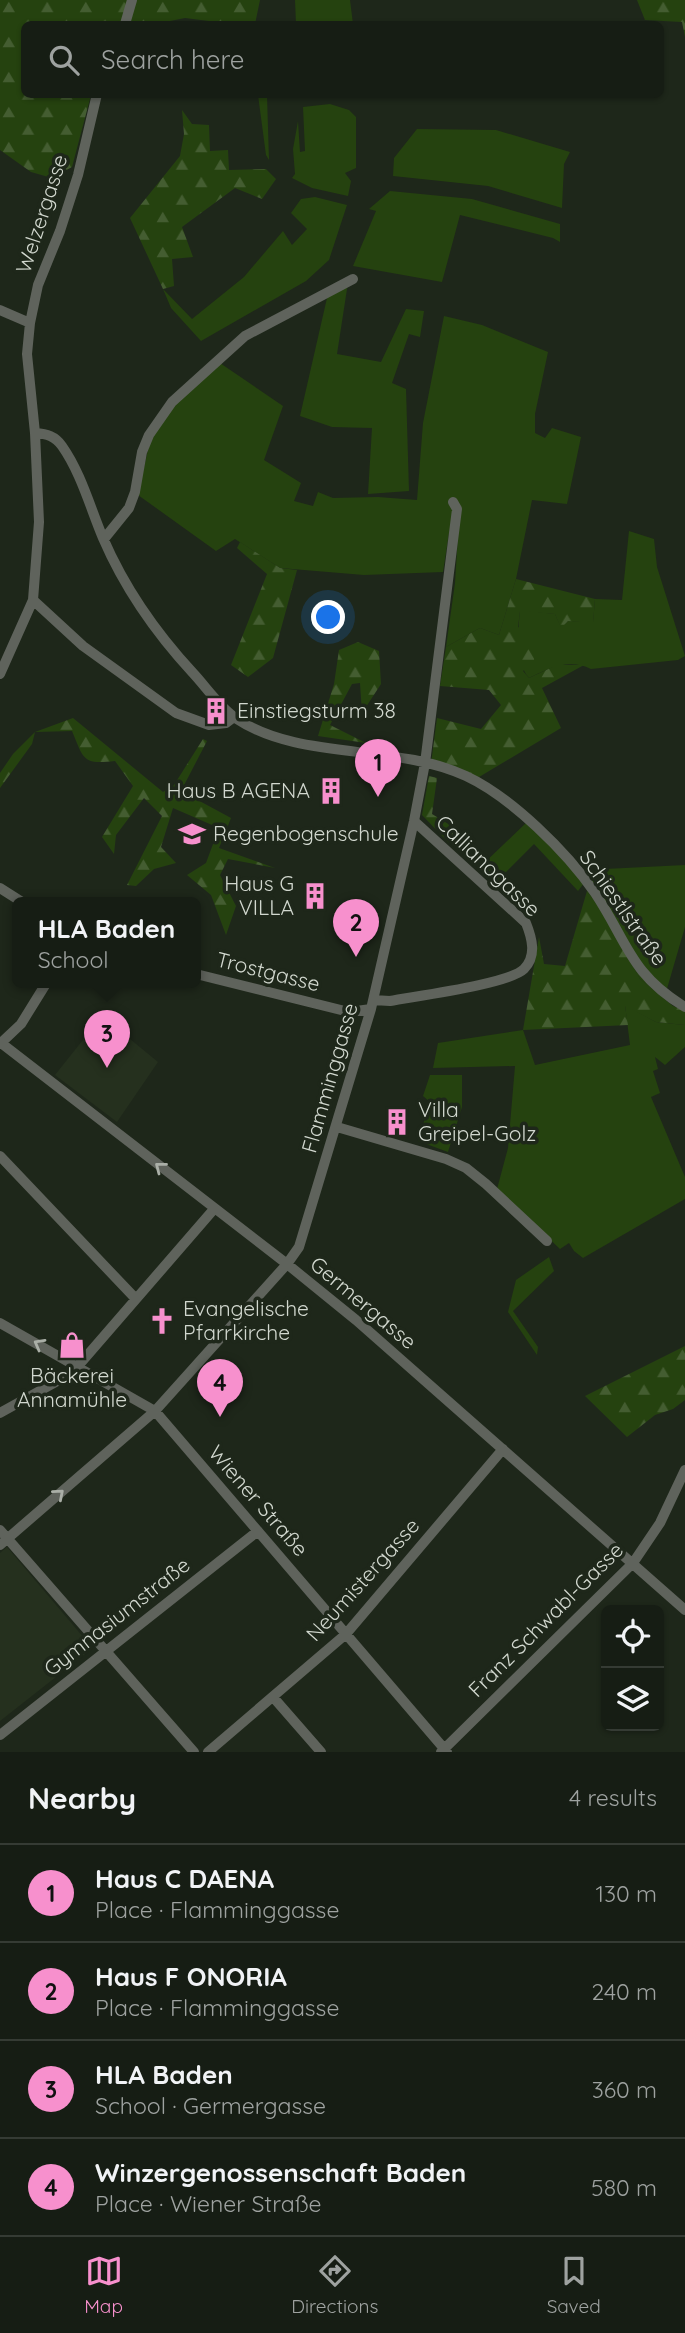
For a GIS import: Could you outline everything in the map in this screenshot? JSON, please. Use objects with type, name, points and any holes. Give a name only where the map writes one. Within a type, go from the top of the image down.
[{"type":"street","points":[[126,21],[132,0]]},
{"type":"street","name":"Welzergasse","points":[[0,674],[33,600],[39,522],[35,433],[27,354],[30,323],[38,285],[60,231],[78,175],[96,98]]},
{"type":"street","points":[[104,539],[129,508],[135,492],[142,452],[149,435],[172,402],[245,337],[353,279]]},
{"type":"street","points":[[0,310],[30,323]]},
{"type":"street","name":"Schiestlstraße","points":[[35,433],[49,434],[61,444],[75,467],[104,539],[134,596],[164,641],[234,717],[282,741],[381,754],[425,763],[466,776],[532,823],[595,893],[632,960],[650,981],[685,1007]]},
{"type":"street","name":"Flamminggasse","points":[[4,1542],[155,1410],[287,1264],[299,1247],[372,1005],[414,821],[425,763],[457,509],[453,502]]},
{"type":"street","points":[[33,600],[83,646],[176,713],[209,725],[226,723],[234,717]]},
{"type":"street","name":"Callianogasse","points":[[414,821],[526,923],[533,940],[530,960],[523,970],[514,975]]},
{"type":"street","name":"Trostgasse","points":[[201,975],[349,1012],[514,975]]},
{"type":"street","points":[[1,1043],[20,1024],[43,988]]},
{"type":"street","name":"Germergasse","points":[[1,1043],[356,1320],[685,1610]]},
{"type":"street","points":[[337,1128],[446,1159],[466,1168],[547,1241]]},
{"type":"street","points":[[0,1156],[135,1298]]},
{"type":"street","points":[[0,1413],[72,1373],[214,1209]]},
{"type":"street","name":"Wiener Straße","points":[[0,1323],[155,1410],[444,1751]]},
{"type":"street","name":"Neumistergasse","points":[[208,1752],[346,1634],[503,1450]]},
{"type":"street","name":"Franz Schwabl-Gasse","points":[[444,1751],[633,1563],[660,1522],[685,1469]]},
{"type":"street","points":[[0,1530],[4,1542],[106,1651],[194,1752]]},
{"type":"street","name":"Gymnasiumstraße","points":[[0,1735],[258,1531]]},
{"type":"street","points":[[273,1697],[321,1752]]},
{"type":"shaded area","points":[[102,1016],[158,1062],[117,1122],[55,1075]]},
{"type":"shaded area","points":[[7,1547],[89,1644],[89,1651],[0,1721],[0,1553]]},
{"type":"green space","points":[[0,0],[260,0],[256,21],[185,18],[170,21],[21,21],[21,98],[90,98],[72,167],[52,178],[31,172],[0,150]]},
{"type":"green space","points":[[295,0],[350,0],[353,21],[296,21]]},
{"type":"green space","points":[[637,0],[685,0],[685,37],[682,22],[645,20]]},
{"type":"green space","points":[[258,98],[267,98],[269,160],[266,155]]},
{"type":"green space","points":[[330,104],[349,110],[356,117],[356,168],[345,173],[351,181],[348,196],[312,188],[292,178],[295,174],[293,149],[298,121],[300,152],[305,151],[303,107]]},
{"type":"green space","points":[[182,110],[192,124],[209,125],[210,151],[228,150],[229,170],[266,169],[276,179],[262,199],[235,188],[182,227],[193,257],[172,259],[174,286],[163,289],[130,218],[180,156],[184,134]]},
{"type":"green space","points":[[417,129],[496,130],[570,152],[564,164],[562,208],[488,186],[393,176],[394,158]]},
{"type":"green space","points":[[390,191],[472,199],[560,224],[560,242],[460,215],[442,282],[353,266],[376,211],[369,209]]},
{"type":"green space","points":[[315,197],[347,205],[329,260],[306,281],[201,341],[171,308],[163,289],[192,319],[244,277],[283,231],[292,245],[307,229],[291,213],[301,199]]},
{"type":"green space","points":[[349,276],[337,354],[381,362],[406,309],[424,311],[420,337],[409,334],[392,383],[406,389],[409,491],[368,494],[372,428],[332,427],[300,416],[327,298]]},
{"type":"green space","points":[[444,316],[482,325],[548,352],[535,414],[535,433],[545,438],[552,428],[581,437],[567,504],[532,500],[516,579],[499,635],[480,628],[446,647],[455,583],[458,535],[449,533],[443,572],[364,575],[280,568],[235,539],[216,551],[138,495],[151,436],[176,402],[217,361],[283,406],[264,460],[301,483],[294,501],[313,506],[318,492],[333,498],[417,500],[423,423]]},
{"type":"green space","points":[[629,531],[654,539],[657,567],[685,656],[678,660],[591,669],[567,664],[529,678],[519,655],[520,610],[555,614],[561,627],[568,621],[593,622],[595,599],[622,600]]},
{"type":"green space","points":[[240,542],[280,568],[297,570],[273,658],[248,677],[231,665],[267,574],[237,548]]},
{"type":"green space","points":[[516,579],[595,599],[593,623],[568,621],[561,628],[555,614],[520,611],[518,627],[535,637],[534,661],[523,671],[529,678],[557,665],[584,665],[542,688],[561,728],[479,777],[431,764],[437,718],[481,729],[501,705],[489,690],[440,686],[446,647],[480,628],[499,635]]},
{"type":"green space","points":[[358,642],[379,651],[381,684],[362,713],[360,683],[352,684],[330,725],[366,743],[318,736],[334,684],[339,650]]},
{"type":"green space","points":[[73,718],[163,792],[174,785],[203,739],[207,741],[181,791],[231,818],[219,848],[275,868],[228,859],[220,875],[236,906],[226,935],[211,895],[187,875],[206,863],[219,828],[173,808],[161,847],[176,863],[154,869],[136,886],[127,885],[162,816],[144,798],[116,835],[114,854],[102,837],[133,786],[115,761],[96,762],[86,758],[72,731],[35,732]]},
{"type":"green space","points":[[35,732],[32,744],[0,788],[0,773],[13,754]]},
{"type":"green space","points":[[429,776],[437,778],[432,814],[458,830],[466,850],[448,842],[422,815]]},
{"type":"green space","points":[[526,823],[557,852],[584,883],[578,891],[534,844],[496,882],[480,867]]},
{"type":"green space","points":[[685,865],[685,927],[664,999],[640,979],[587,891],[585,874],[605,869]]},
{"type":"green space","points":[[587,891],[640,979],[673,1006],[685,1011],[685,1025],[656,1022],[625,1006],[628,1025],[523,1030],[539,937],[544,964],[565,966]]},
{"type":"green space","points":[[625,1005],[656,1022],[685,1025],[685,1047],[665,1065],[655,1057],[658,1069],[653,1071],[660,1093],[651,1097],[685,1177],[685,1199],[583,1258],[569,1243],[560,1249],[497,1189],[508,1148],[515,1066],[433,1068],[438,1043],[523,1030],[535,1065],[630,1045]]},
{"type":"green space","points":[[430,1075],[462,1075],[462,1107],[448,1152],[418,1141],[430,1102],[423,1096]]},
{"type":"green space","points":[[549,1257],[554,1271],[513,1311],[538,1347],[537,1355],[508,1312],[516,1280]]},
{"type":"green space","points":[[685,1346],[685,1400],[673,1409],[655,1415],[627,1437],[585,1396]]},
{"type":"place","name":"Einstiegsturm 38","points":[[216,711]]},
{"type":"place","name":"Haus B AGENA","points":[[331,791]]},
{"type":"place","name":"Haus C DAENA","points":[[378,797]]},
{"type":"place","name":"Regenbogenschule","points":[[192,834]]},
{"type":"place","name":"Haus G VILLA","points":[[315,896]]},
{"type":"place","name":"Haus F ONORIA","points":[[356,957]]},
{"type":"place","name":"HLA Baden","points":[[107,1068]]},
{"type":"place","name":"Villa Greipel-Golz","points":[[397,1122]]},
{"type":"place","name":"Evangelische Pfarrkirche","points":[[162,1321]]},
{"type":"place","name":"Bäckerei Annamühle","points":[[72,1345]]},
{"type":"place","name":"Winzergenossenschaft Baden","points":[[220,1417]]}]
